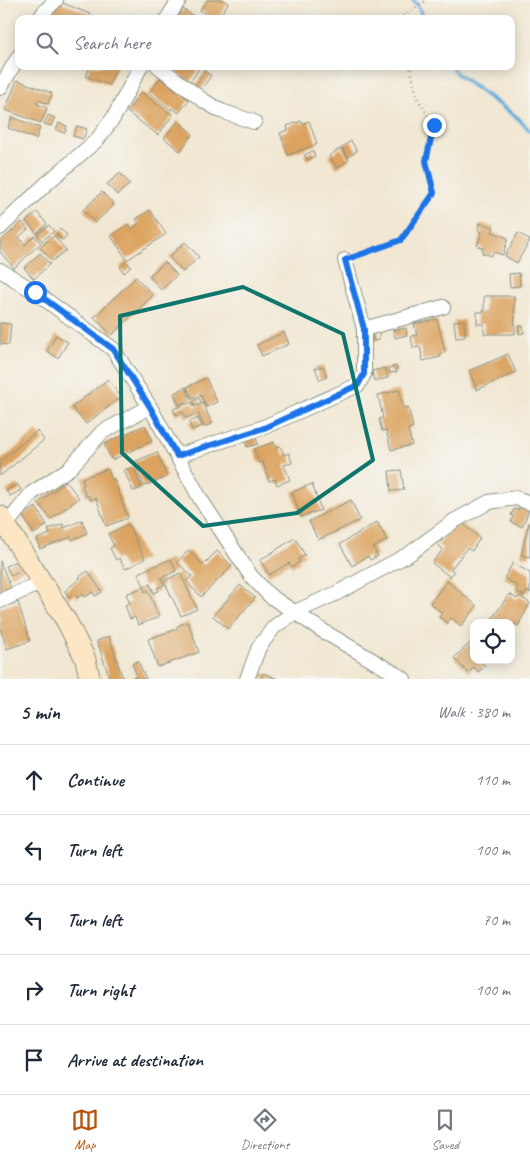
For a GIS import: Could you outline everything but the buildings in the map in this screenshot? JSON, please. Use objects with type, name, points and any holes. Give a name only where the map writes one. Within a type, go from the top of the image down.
[{"type":"street","points":[[42,15],[56,0]]},
{"type":"street","points":[[170,15],[179,0]]},
{"type":"street","points":[[0,88],[15,63]]},
{"type":"street","points":[[0,228],[47,183],[97,140],[114,117],[139,70]]},
{"type":"street","points":[[164,70],[221,111],[254,122]]},
{"type":"street","points":[[177,456],[264,428],[358,385],[364,374],[364,329],[345,260]]},
{"type":"street","points":[[0,270],[35,292],[113,349],[150,407],[201,500],[251,576],[270,596],[323,631],[404,679]]},
{"type":"street","points":[[364,329],[444,307]]},
{"type":"street","points":[[90,679],[85,658],[67,622],[3,520],[32,493],[70,468],[102,432],[150,407]]},
{"type":"street","points":[[247,679],[259,647],[274,627],[295,612],[337,593],[409,554],[454,521],[489,502],[516,498],[530,503]]},
{"type":"street","points":[[0,601],[42,582]]},
{"type":"path","points":[[405,15],[428,0]]},
{"type":"path","points":[[345,260],[401,240],[434,193],[426,161],[434,125],[417,98],[411,70]]},
{"type":"highlighted area","points":[[243,287],[343,334],[373,460],[297,513],[203,526],[122,453],[120,316]]},
{"type":"waterway","points":[[413,0],[422,15]]},
{"type":"waterway","points":[[454,70],[518,118],[530,131]]},
{"type":"route","points":[[35,292],[113,349],[150,407],[177,456],[264,428],[358,385],[364,374],[364,329],[345,260],[401,240],[434,193],[426,161],[434,125]]}]
